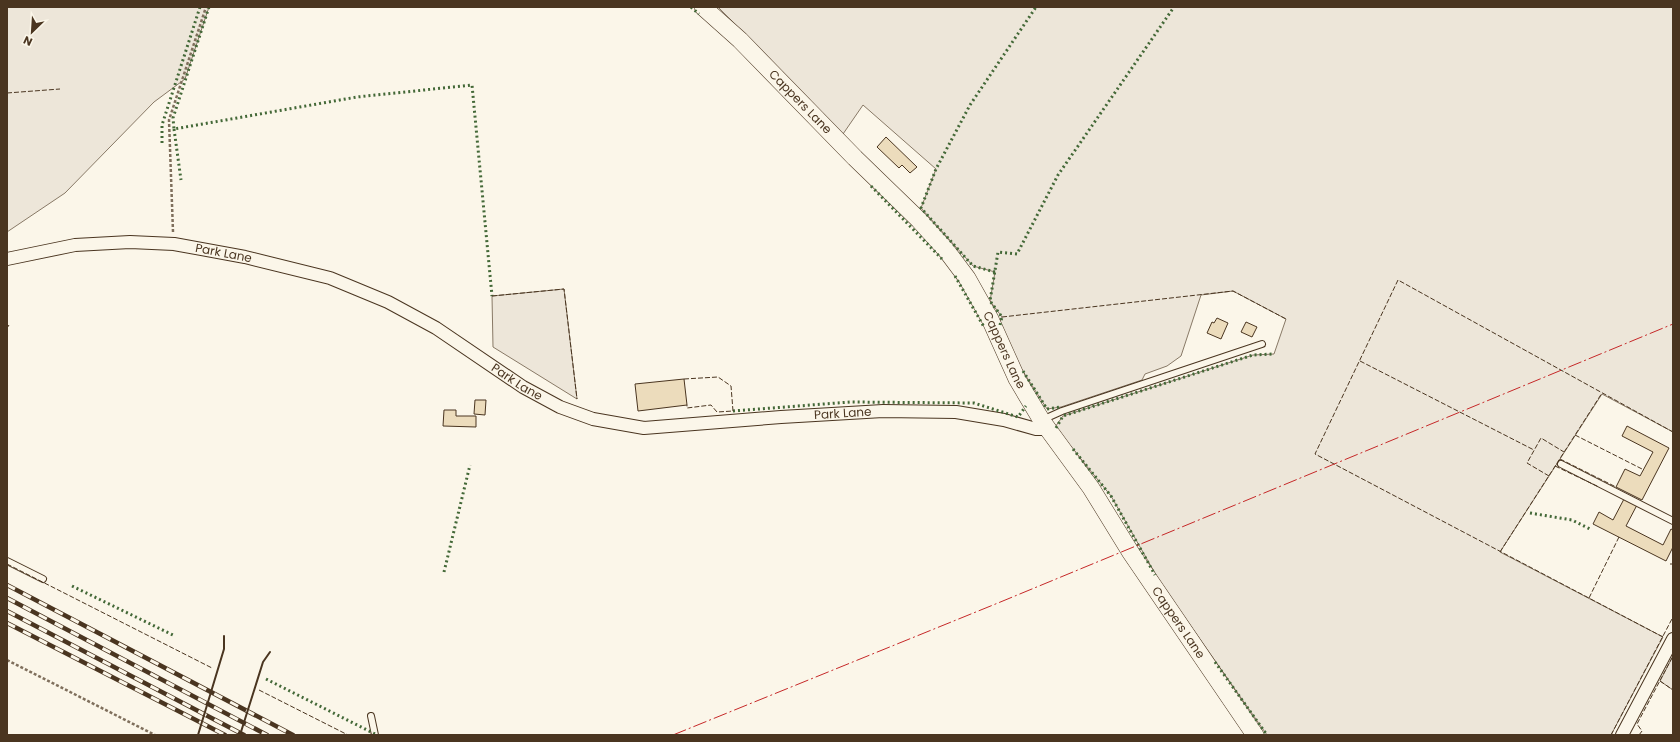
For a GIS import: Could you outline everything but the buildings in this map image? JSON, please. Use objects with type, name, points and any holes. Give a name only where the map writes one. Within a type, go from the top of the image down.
[{"type":"street","name":"Cappers Lane","points":[[703,7],[740,40],[855,158],[919,220],[946,250],[967,278],[990,319],[1018,379],[1045,425],[1091,488],[1130,553],[1255,735]]},
{"type":"street","name":"Park Lane","points":[[7,259],[75,245],[130,242],[174,244],[245,258],[330,278],[388,302],[436,328],[523,387],[560,407],[593,419],[644,428],[781,416],[883,411],[949,412],[1004,420],[1036,429],[1045,425]]},
{"type":"street","points":[[1622,735],[1673,639]]},
{"type":"lane","points":[[1045,425],[1062,410],[1262,344]]},
{"type":"lane","points":[[1561,464],[1673,520]]},
{"type":"lane","points":[[7,560],[43,579]]},
{"type":"lane","points":[[371,716],[375,735]]},
{"type":"path","points":[[174,244],[169,120],[206,7]]},
{"type":"path","points":[[7,660],[155,735]]},
{"type":"shaded area","points":[[7,7],[209,7],[185,79],[154,102],[65,193],[7,232]]},
{"type":"shaded area","points":[[718,7],[1673,7],[1673,432],[1602,394],[1500,552],[1663,637],[1611,735],[1267,735],[1160,582],[1111,496],[1055,427],[1063,416],[1253,355],[1274,354],[1286,319],[1233,291],[1201,295],[1181,356],[1167,366],[1145,374],[1142,380],[1061,407],[1047,409],[1019,365],[999,323],[1002,317],[990,301],[995,272],[973,266],[921,208],[936,169],[863,105],[843,134]]},
{"type":"shaded area","points":[[564,289],[577,399],[493,347],[492,296]]},
{"type":"shaded area","points":[[1673,656],[1673,690],[1660,681]]},
{"type":"railway","points":[[7,585],[293,735]]},
{"type":"railway","points":[[7,598],[267,735]]},
{"type":"railway","points":[[7,611],[244,735]]},
{"type":"railway","points":[[7,623],[225,735]]},
{"type":"hedge","points":[[162,143],[162,125],[200,7]]},
{"type":"hedge","points":[[209,7],[173,118],[174,129],[357,97],[472,85],[492,296]]},
{"type":"hedge","points":[[691,7],[699,14]]},
{"type":"hedge","points":[[995,272],[973,266],[921,208],[936,169],[970,105],[1036,7]]},
{"type":"hedge","points":[[1000,325],[1002,317],[990,301],[998,252],[1017,254],[1058,175],[1174,7]]},
{"type":"hedge","points":[[174,129],[181,180]]},
{"type":"hedge","points":[[871,186],[942,259]]},
{"type":"hedge","points":[[955,276],[984,327]]},
{"type":"hedge","points":[[1056,428],[1063,416],[1253,355],[1274,354]]},
{"type":"hedge","points":[[1023,371],[1047,409],[1061,407]]},
{"type":"hedge","points":[[733,411],[850,402],[974,403],[1018,417],[1026,406]]},
{"type":"hedge","points":[[1073,449],[1111,496],[1155,575]]},
{"type":"hedge","points":[[444,572],[470,465]]},
{"type":"hedge","points":[[1530,513],[1572,520],[1590,529]]},
{"type":"hedge","points":[[72,586],[175,636]]},
{"type":"hedge","points":[[1215,662],[1267,735]]},
{"type":"hedge","points":[[266,679],[375,734]]},
{"type":"fence","points":[[7,93],[60,89]]},
{"type":"fence","points":[[1663,637],[1315,454],[1398,280],[1673,432]]},
{"type":"fence","points":[[492,296],[564,289],[577,399]]},
{"type":"fence","points":[[1002,317],[1233,291],[1286,319]]},
{"type":"fence","points":[[1360,361],[1534,450]]},
{"type":"fence","points":[[684,379],[718,377],[731,386],[733,411],[717,412],[711,405],[687,408],[687,405]]},
{"type":"fence","points":[[1500,552],[1602,393]]},
{"type":"fence","points":[[1575,435],[1644,470]]},
{"type":"fence","points":[[1549,476],[1527,463],[1541,438],[1564,452]]},
{"type":"fence","points":[[1560,459],[1616,487]]},
{"type":"fence","points":[[1555,466],[1599,487]]},
{"type":"fence","points":[[1589,598],[1619,537]]},
{"type":"fence","points":[[7,564],[212,668]]},
{"type":"fence","points":[[1611,735],[1673,617]]},
{"type":"fence","points":[[1639,735],[1642,731],[1637,724],[1673,656]]},
{"type":"fence","points":[[1660,681],[1673,690]]},
{"type":"fence","points":[[259,690],[348,735]]},
{"type":"wall","points":[[198,735],[224,649],[224,636]]},
{"type":"wall","points":[[240,735],[263,662],[270,652]]},
{"type":"power","points":[[673,735],[998,603],[1673,324]]}]
